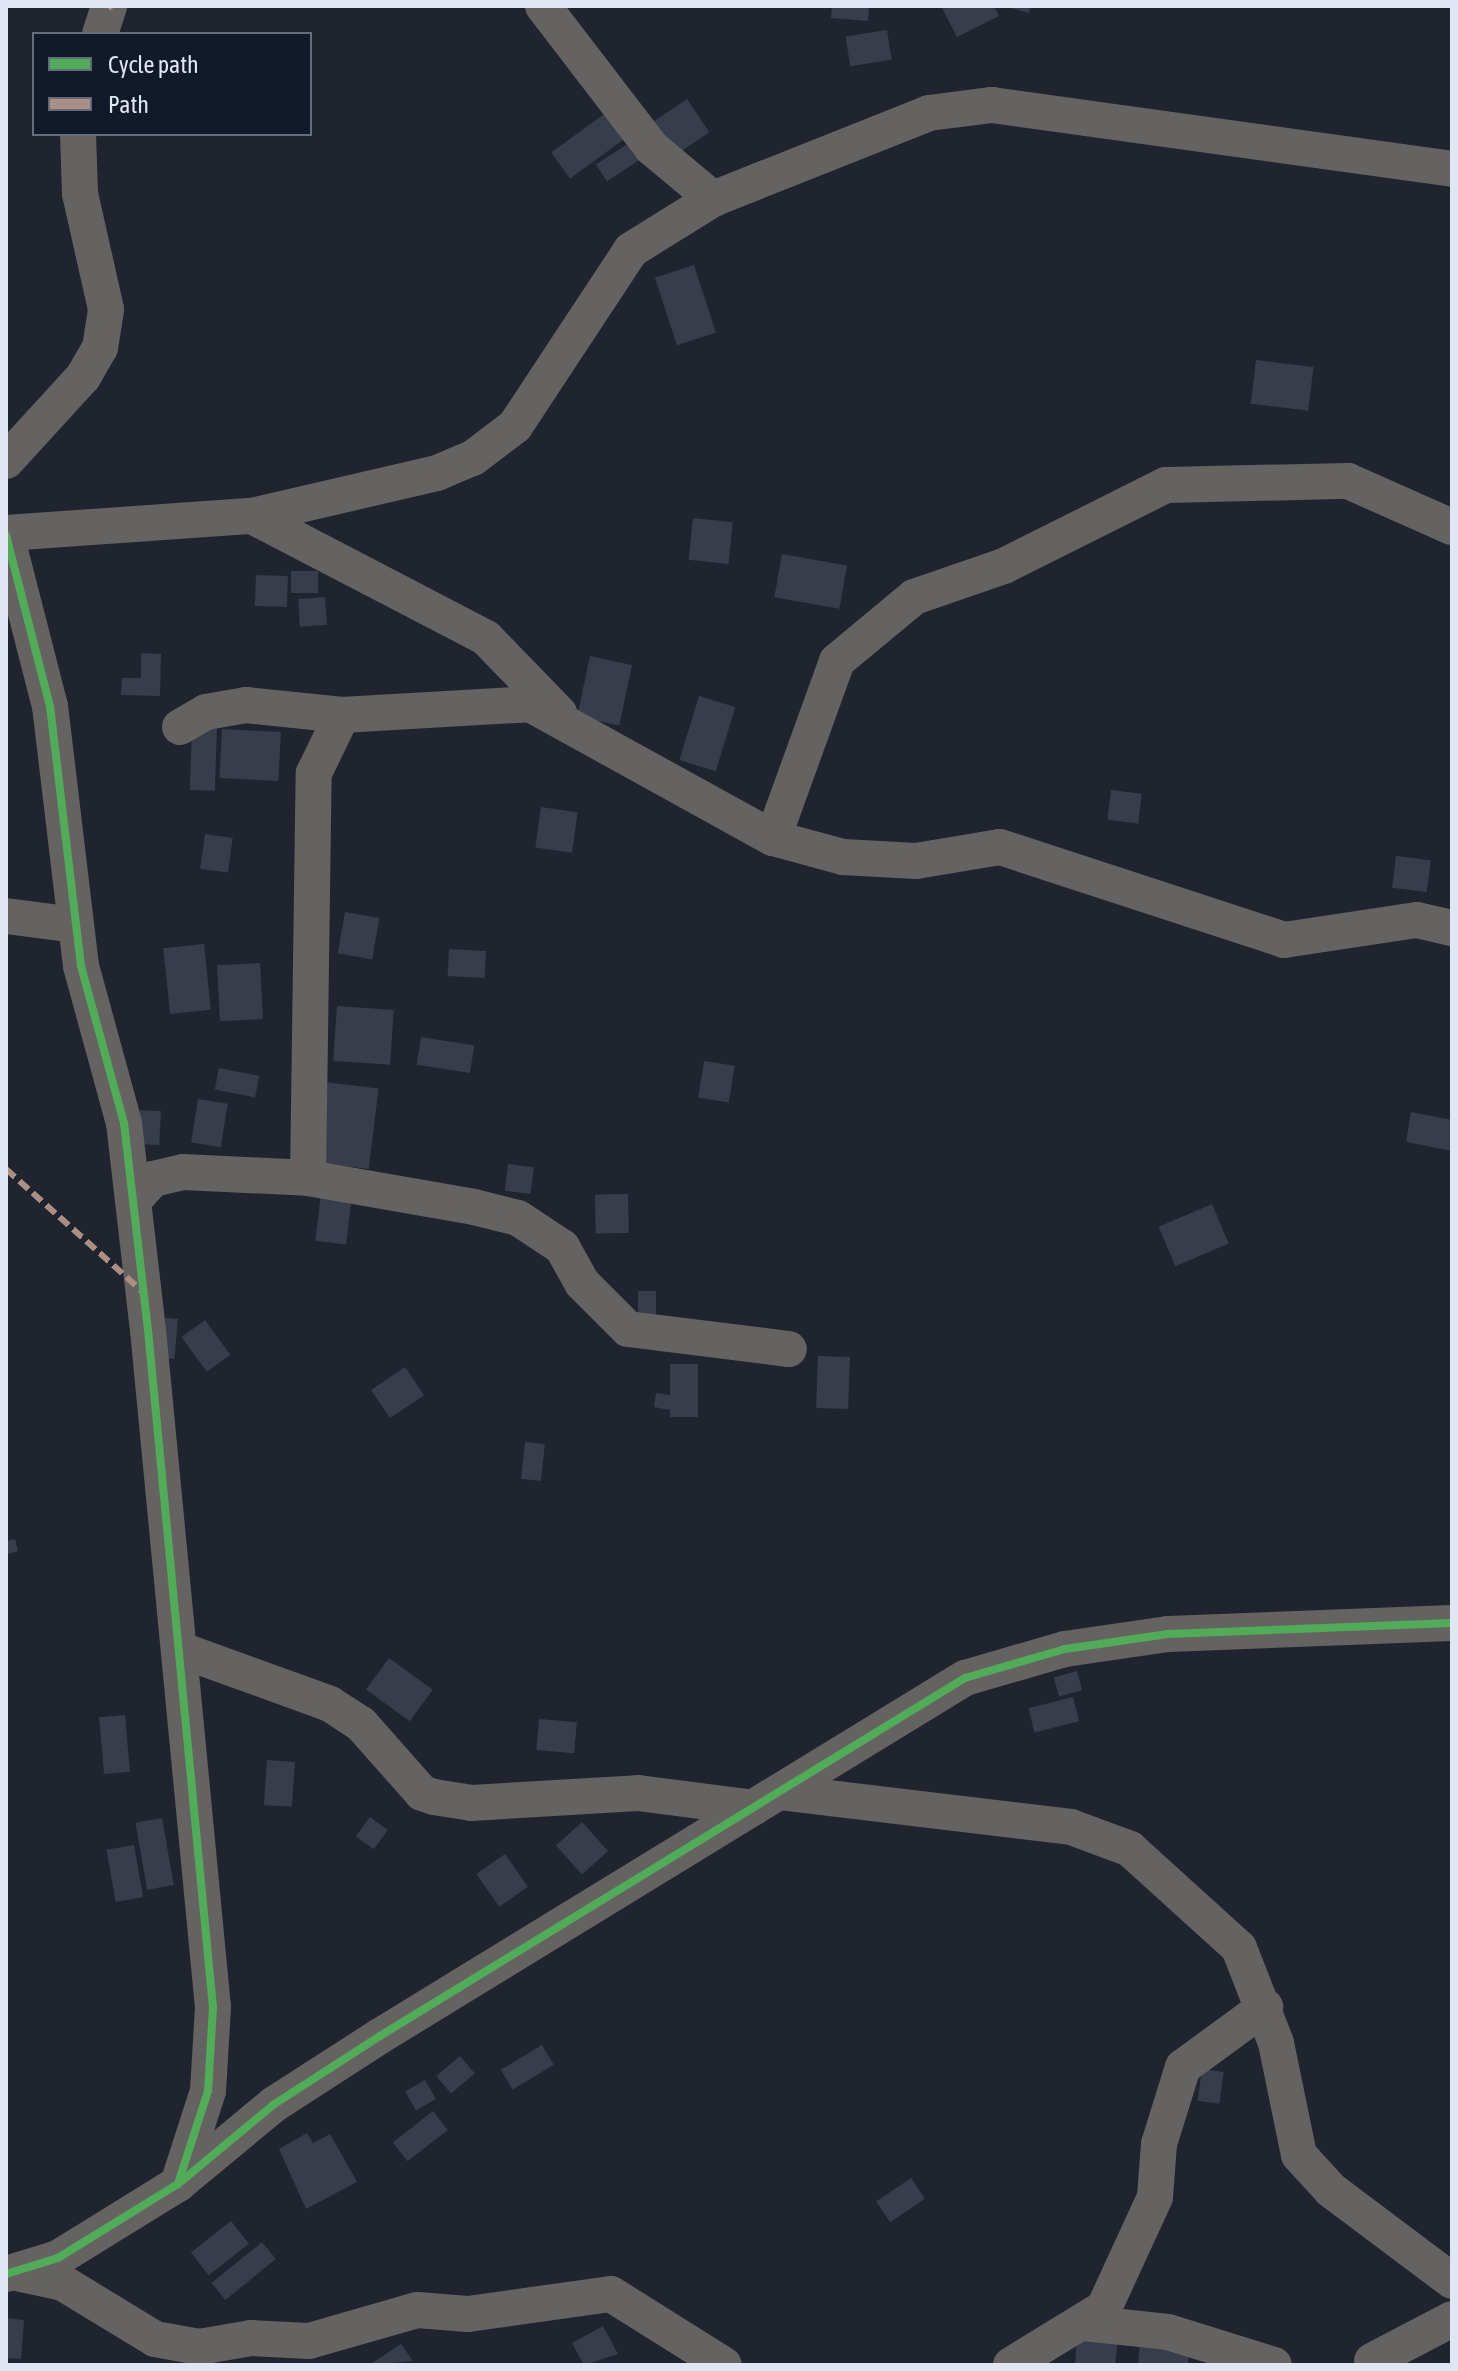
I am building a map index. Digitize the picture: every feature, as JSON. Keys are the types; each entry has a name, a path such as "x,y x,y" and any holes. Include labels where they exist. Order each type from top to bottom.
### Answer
{"street":[{"path":"101,32 109,6"},
{"path":"543,6 652,148 713,199"},
{"path":"178,2184 208,2091 213,2007 181,1650 124,1123 75,925 50,706 6,534 252,516 437,473 496,445 631,250 713,199 832,147 966,104 1452,169"},
{"path":"6,461 83,377 100,348 106,309 80,194 78,136"},
{"path":"773,838 837,661 914,597 1004,566 1166,485 1348,481 1452,527"},
{"path":"252,516 486,638 562,717 664,782 773,838 888,862 1000,847 1284,940 1417,920 1452,928"},
{"path":"180,727 206,712 246,705 342,715 514,702 562,717"},
{"path":"308,1178 314,773 342,715"},
{"path":"6,916 75,925"},
{"path":"134,1200 153,1179 183,1172 308,1178 518,1218 562,1247 606,1312 647,1337 789,1349"},
{"path":"8,2273 58,2258 178,2184 273,2105 353,2053 753,1808 787,1793 965,1678 1065,1649 1168,1634 1452,1623"},
{"path":"181,1650 330,1704 361,1724 414,1785 434,1797 471,1803 638,1793 753,1808"},
{"path":"787,1793 1071,1827 1130,1849 1239,1948 1265,2007 1299,2155 1331,2190 1452,2281"},
{"path":"1011,2365 1084,2323 1114,2293 1149,2213 1159,2144 1183,2067 1265,2007"},
{"path":"8,2273 63,2283 155,2339 199,2347 251,2338 309,2341 417,2310 468,2314 611,2294 724,2365"},
{"path":"1375,2364 1452,2319"},
{"path":"1084,2323 1168,2332 1274,2365"}],"building":[{"path":"832,6 869,6 868,21 831,18"},
{"path":"941,6 994,6 999,16 957,37"},
{"path":"1003,6 1030,6 1029,13"},
{"path":"887,30 892,60 850,66 846,37"},
{"path":"687,99 709,132 675,156 652,122"},
{"path":"607,112 626,138 570,178 551,153"},
{"path":"632,141 643,158 607,181 596,164"},
{"path":"694,265 716,333 677,345 655,278"},
{"path":"1256,360 1314,367 1308,411 1251,404"},
{"path":"693,518 733,522 728,564 689,560"},
{"path":"782,554 847,565 839,609 774,597"},
{"path":"291,571 318,571 318,593 291,593"},
{"path":"256,575 288,576 287,607 255,606"},
{"path":"325,597 327,625 300,627 298,599"},
{"path":"141,653 161,654 160,696 121,695 122,678 141,678"},
{"path":"590,656 632,665 619,726 577,717"},
{"path":"699,696 735,707 716,771 679,760"},
{"path":"192,727 217,728 215,791 190,790"},
{"path":"222,729 281,732 278,781 219,778"},
{"path":"1111,790 1142,794 1138,824 1107,820"},
{"path":"541,807 578,812 572,853 535,848"},
{"path":"205,834 233,838 228,873 200,869"},
{"path":"1396,856 1431,860 1427,892 1392,888"},
{"path":"345,912 379,918 372,959 338,953"},
{"path":"204,944 211,1010 170,1014 163,948"},
{"path":"449,949 486,951 485,978 448,976"},
{"path":"260,963 263,1019 220,1021 217,965"},
{"path":"337,1006 394,1010 390,1065 333,1061"},
{"path":"421,1037 474,1045 470,1073 417,1065"},
{"path":"704,1061 735,1066 729,1102 698,1098"},
{"path":"219,1068 259,1076 255,1097 215,1090"},
{"path":"325,1082 379,1089 369,1169 315,1162"},
{"path":"198,1099 228,1104 221,1147 191,1142"},
{"path":"140,1110 161,1111 159,1145 138,1144"},
{"path":"1411,1112 1452,1120 1452,1151 1406,1142"},
{"path":"508,1164 534,1167 531,1194 505,1191"},
{"path":"321,1194 352,1198 346,1244 315,1241"},
{"path":"628,1194 629,1233 596,1234 595,1195"},
{"path":"1212,1204 1229,1244 1175,1266 1159,1227"},
{"path":"638,1291 656,1291 656,1322 638,1322"},
{"path":"154,1317 178,1319 174,1359 151,1357"},
{"path":"205,1320 230,1355 207,1372 182,1337"},
{"path":"818,1356 850,1357 848,1409 816,1408"},
{"path":"670,1364 698,1364 698,1417 670,1417 670,1410 654,1407 656,1393 670,1395"},
{"path":"405,1367 424,1395 390,1418 371,1390"},
{"path":"525,1442 545,1444 541,1481 521,1479"},
{"path":"15,1539 18,1551 6,1555 6,1541"},
{"path":"389,1658 433,1690 410,1721 366,1690"},
{"path":"1077,1671 1082,1690 1059,1697 1054,1677"},
{"path":"1073,1697 1079,1721 1034,1732 1028,1708"},
{"path":"125,1715 130,1772 104,1774 99,1717"},
{"path":"539,1719 577,1722 574,1753 536,1750"},
{"path":"267,1760 295,1762 292,1807 264,1805"},
{"path":"370,1817 388,1830 374,1849 356,1836"},
{"path":"162,1818 174,1885 147,1890 135,1823"},
{"path":"582,1822 608,1851 582,1874 556,1845"},
{"path":"134,1845 143,1897 116,1902 106,1850"},
{"path":"505,1854 528,1887 499,1907 476,1874"},
{"path":"542,2045 554,2065 513,2089 501,2070"},
{"path":"460,2056 475,2074 451,2094 436,2076"},
{"path":"1202,2069 1224,2072 1219,2104 1198,2101"},
{"path":"425,2080 436,2099 416,2111 405,2092"},
{"path":"433,2111 448,2130 408,2161 393,2142"},
{"path":"307,2133 313,2143 330,2134 357,2182 306,2209 279,2149"},
{"path":"911,2178 925,2199 890,2222 876,2201"},
{"path":"231,2221 249,2244 209,2275 191,2252"},
{"path":"262,2242 276,2259 225,2300 211,2283"},
{"path":"6,2318 24,2320 21,2359 6,2358"},
{"path":"603,2326 618,2354 584,2365 572,2343"},
{"path":"1077,2335 1118,2339 1115,2365 1075,2365"},
{"path":"1140,2342 1189,2347 1188,2365 1138,2365"},
{"path":"401,2344 413,2361 369,2365"}],"marked path":[{"path":"6,1169 144,1293"}],"cycle path":[{"path":"6,535 50,706 81,966 124,1123 148,1330 213,2007 208,2091 178,2184"},
{"path":"6,2274 58,2258 178,2184 273,2105 380,2036 965,1678 1065,1649 1168,1634 1452,1623"}]}
